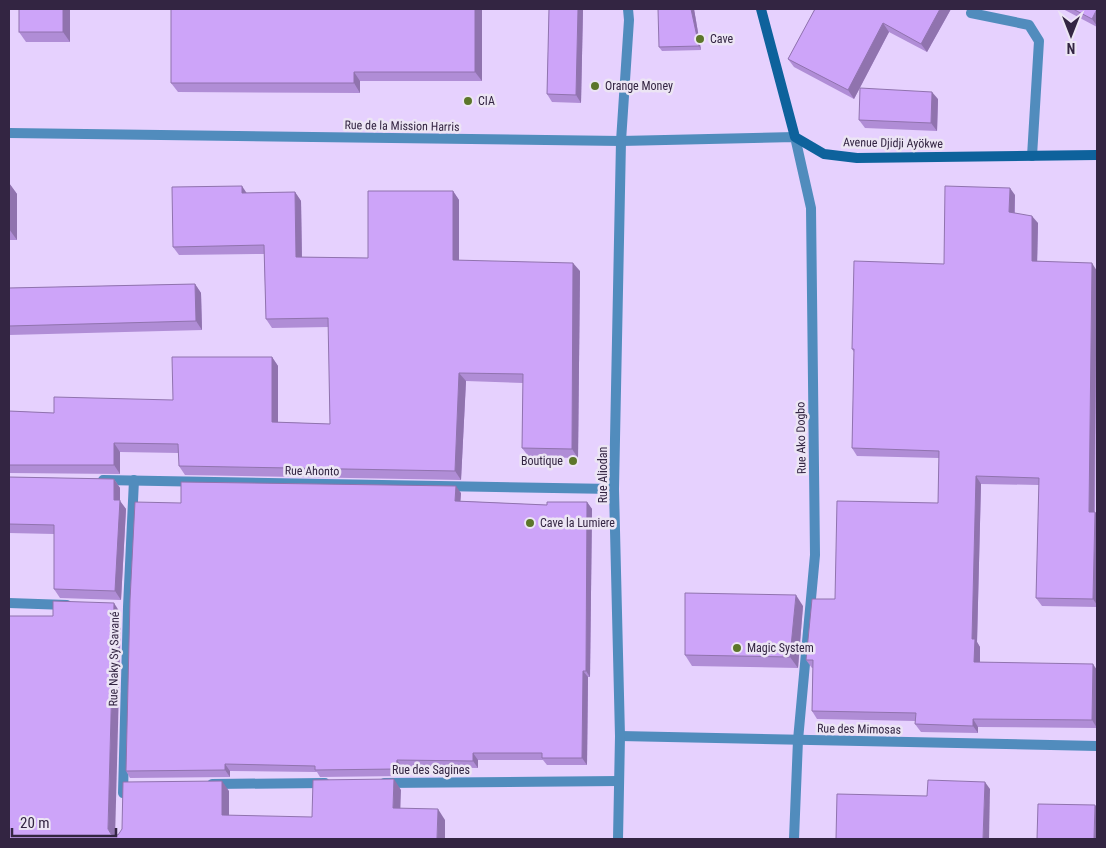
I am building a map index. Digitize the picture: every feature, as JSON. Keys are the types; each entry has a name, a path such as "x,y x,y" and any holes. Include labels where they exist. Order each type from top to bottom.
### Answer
{"street":[{"name":"Rue Aliodan","path":"618,839 620,736 614,489 621,141 629,20 628,9"},
{"path":"761,9 795,137"},
{"path":"970,13 1029,25 1039,41 1032,156"},
{"name":"Rue de la Mission Harris","path":"9,133 621,141 795,137"},
{"name":"Avenue Djidji Ayökwe","path":"795,137 824,154 857,158 1097,155"},
{"name":"Rue Ako Dogbo","path":"794,839 798,740 815,555 811,208 795,137"},
{"name":"Rue Ahonto","path":"95,480 614,489"},
{"name":"Rue Naky Sy Savané","path":"123,803 128,785 123,606 134,480"},
{"path":"9,603 78,605"},
{"name":"Rue des Mimosas","path":"620,736 1097,746"},
{"name":"Rue des Sagines","path":"371,783 619,781"},
{"path":"202,784 332,783"}],"building":[{"path":"19,9 63,9 63,32 19,32"},
{"path":"171,9 475,9 475,72 354,72 354,83 171,83"},
{"path":"549,9 578,9 576,95 547,94"},
{"path":"658,9 691,9 699,46 659,47"},
{"path":"815,9 940,9 921,44 883,23 848,90 788,59"},
{"path":"1073,9 1097,9 1092,19"},
{"path":"860,88 932,92 931,123 859,120"},
{"path":"242,186 242,193 295,192 296,257 368,258 368,191 453,191 453,260 573,263 572,449 522,448 523,374 459,373 455,471 179,466 178,444 114,443 114,465 9,465 9,411 54,413 54,397 173,400 172,357 272,357 272,422 330,424 328,318 266,319 264,245 173,247 172,187"},
{"path":"945,186 1010,188 1009,212 1032,216 1032,261 1092,263 1089,512 1095,512 1093,599 1036,598 1039,478 976,476 972,639 975,639 974,662 1093,664 1092,720 973,719 973,726 915,724 916,713 812,711 813,660 806,660 812,599 835,599 837,501 938,503 939,451 852,448 854,349 852,349 854,261 944,264"},
{"path":"195,284 196,321 9,326 9,288"},
{"path":"9,477 114,479 114,500 120,500 115,591 54,589 54,525 9,524"},
{"path":"181,482 456,486 455,501 547,505 547,502 587,502 586,671 583,671 582,758 542,758 542,753 473,753 473,761 397,760 396,769 315,770 315,766 225,764 225,770 126,771 130,600 135,502 181,503"},
{"path":"685,593 796,595 790,657 685,655"},
{"path":"53,601 114,603 108,829 111,834 118,835 122,829 123,782 222,781 222,815 312,817 313,780 394,779 393,808 438,809 437,839 9,839 9,616 53,616"},
{"path":"928,780 985,782 983,839 836,839 837,794 927,796"},
{"path":"1038,804 1095,805 1094,839 1037,839"}],"place":[{"name":"Cave","path":"700,39"},
{"name":"Orange Money","path":"595,86"},
{"name":"CIA","path":"468,101"},
{"name":"Boutique","path":"573,461"},
{"name":"Cave la Lumiere","path":"530,523"},
{"name":"Magic System","path":"737,648"}]}
